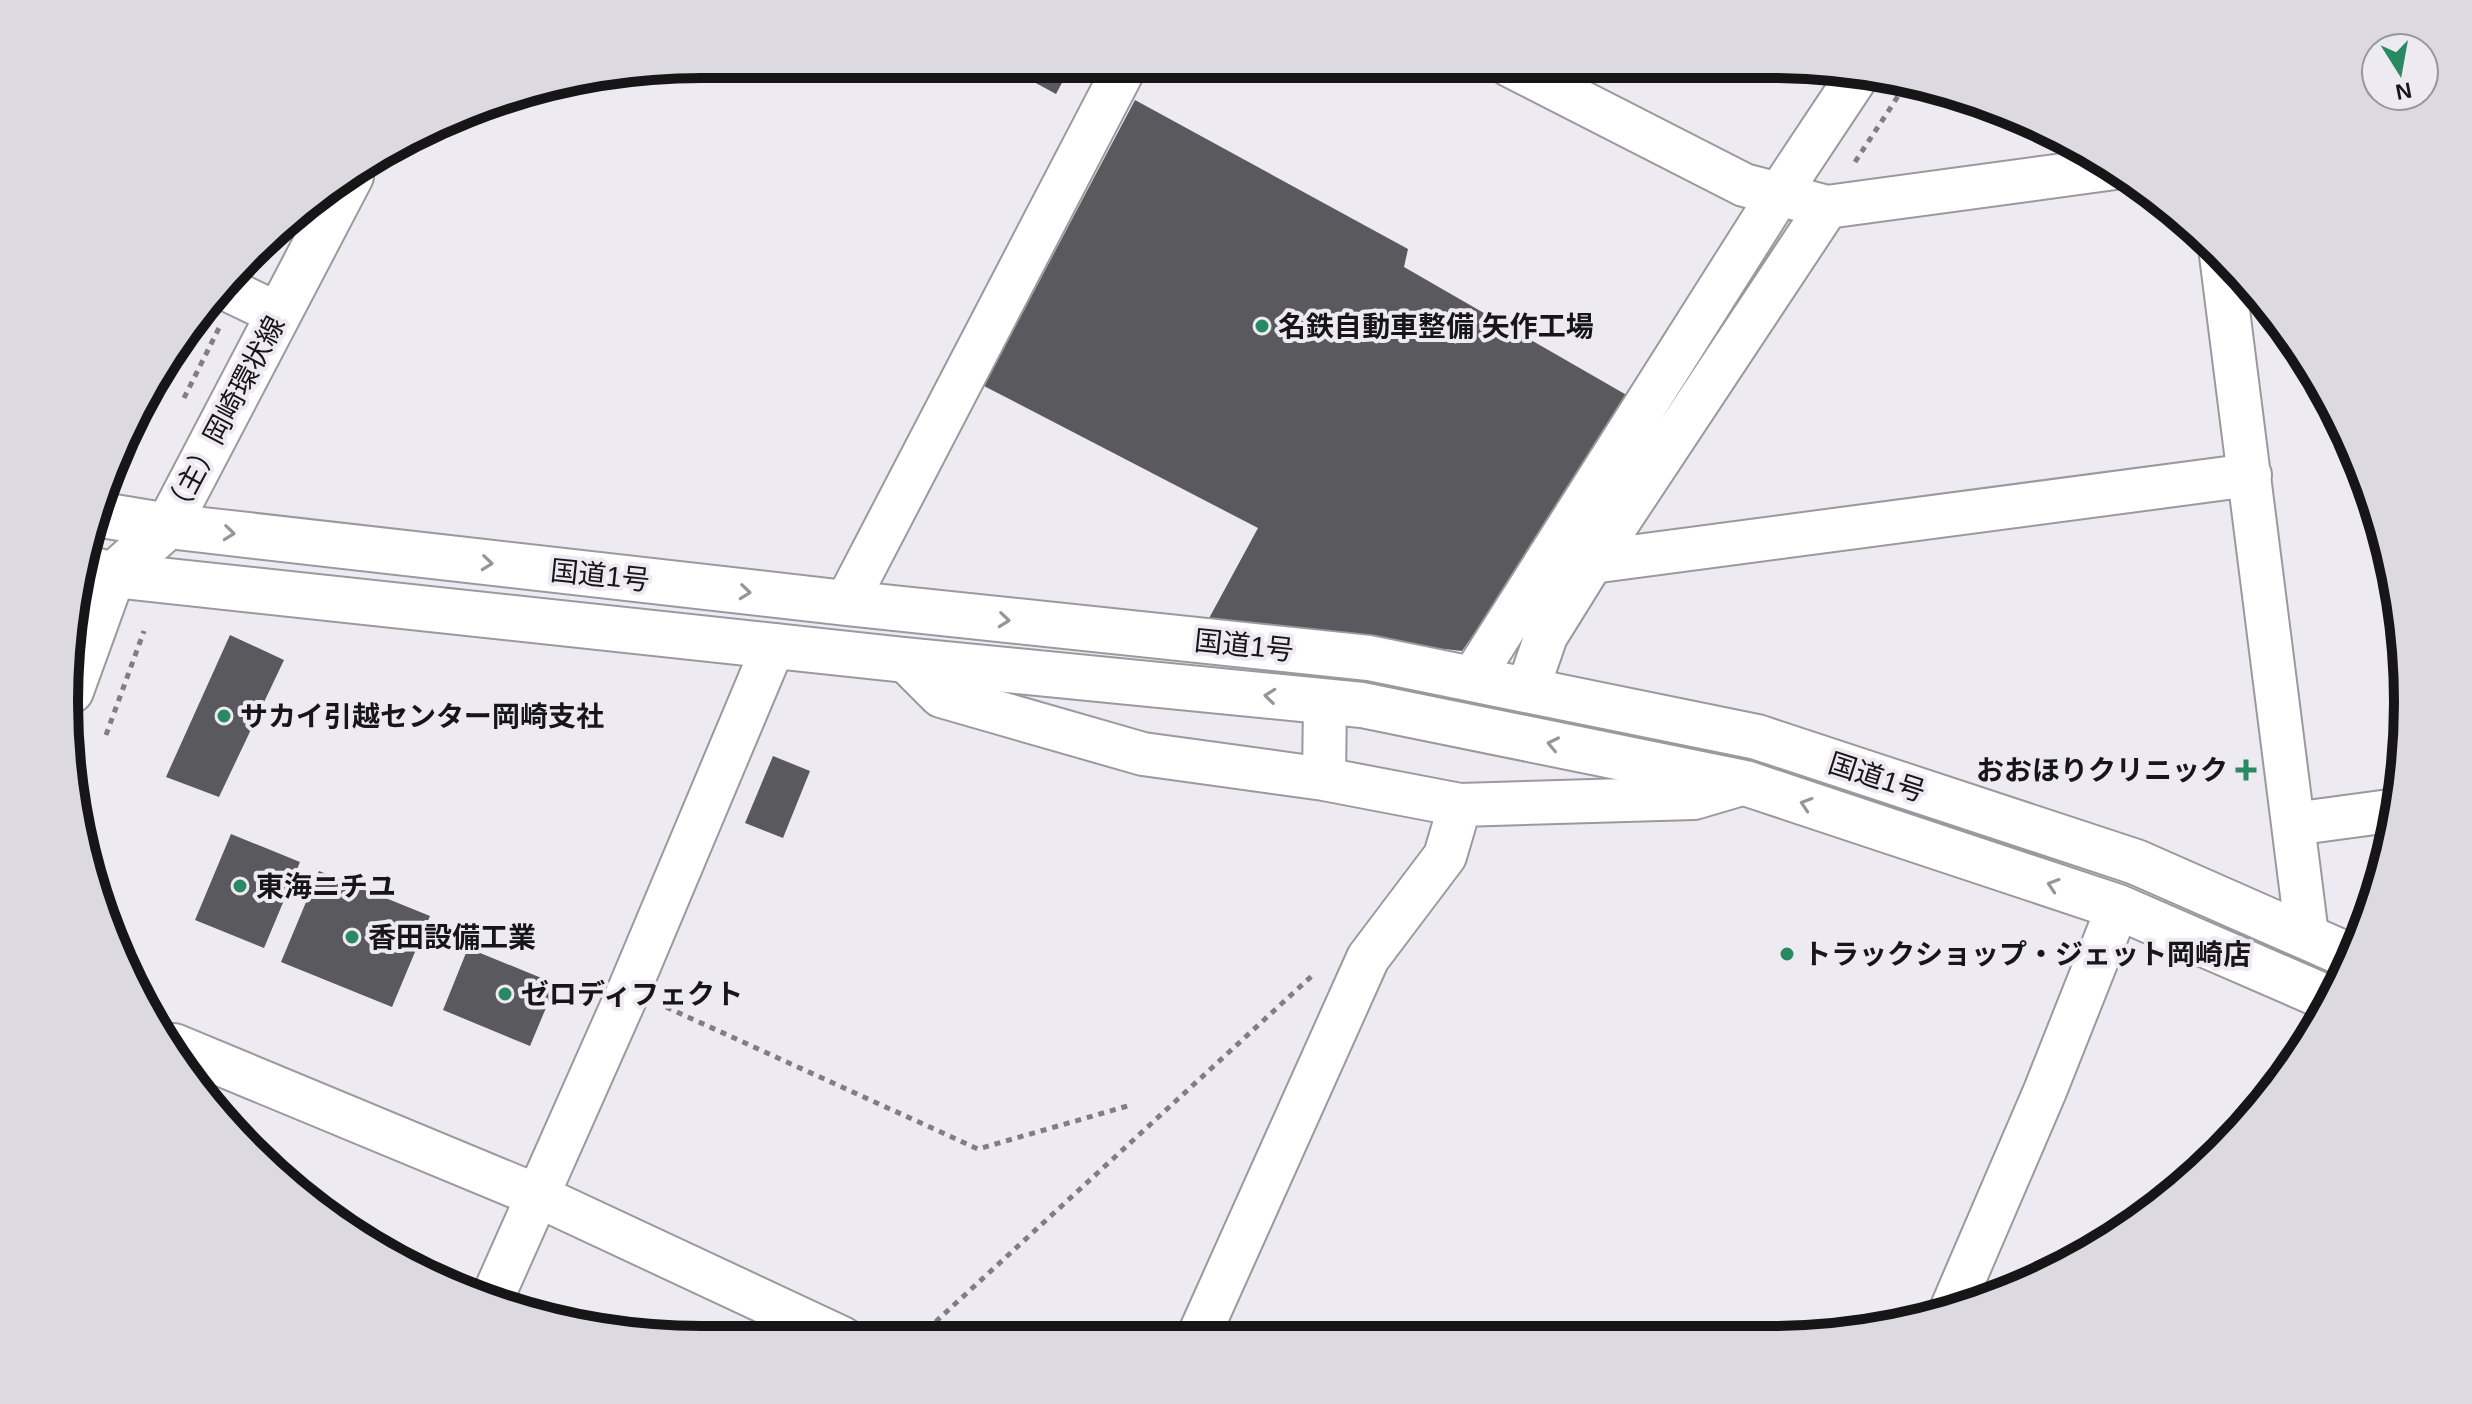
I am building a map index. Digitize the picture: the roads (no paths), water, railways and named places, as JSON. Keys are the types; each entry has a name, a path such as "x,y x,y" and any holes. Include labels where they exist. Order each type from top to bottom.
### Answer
{"main road":[{"name":"（主）岡崎環状線","path":"80,651 98,571 168,526 339,195"},
{"name":"国道1号","path":"106,516 168,526 846,603 1369,658 1757,737 2136,862 2342,952"},
{"name":"国道1号","path":"98,571 905,660 1362,705 1745,783 2118,907 2321,995"}],"street":[{"path":"846,603 1119,78"},
{"path":"1534,78 1744,185 1827,207 2096,171"},
{"path":"1527,691 1572,557 1779,194 1853,83"},
{"path":"1472,679 1572,557 1827,207"},
{"path":"2224,274 2307,935"},
{"path":"224,306 278,314"},
{"path":"1572,557 2250,475"},
{"path":"495,1291 629,990 774,645"},
{"path":"905,660 941,696 1143,754 1324,779 1460,805 1694,798 1745,783"},
{"path":"1324,779 1325,701"},
{"path":"1203,1326 1368,958 1445,856 1460,805"},
{"path":"2293,824 2384,812"},
{"path":"1956,1298 2045,1091 2118,907"},
{"path":"183,1049 538,1196 816,1326"}],"place":[{"name":"名鉄自動車整備 矢作工場","path":"1262,326"},
{"name":"サカイ引越センター岡崎支社","path":"224,716"},
{"name":"おおほりクリニック","path":"2246,770"},
{"name":"東海ニチユ","path":"240,886"},
{"name":"香田設備工業","path":"352,937"},
{"name":"トラックショップ・ジェット岡崎店","path":"1787,954"},
{"name":"ゼロディフェクト","path":"505,994"}]}
